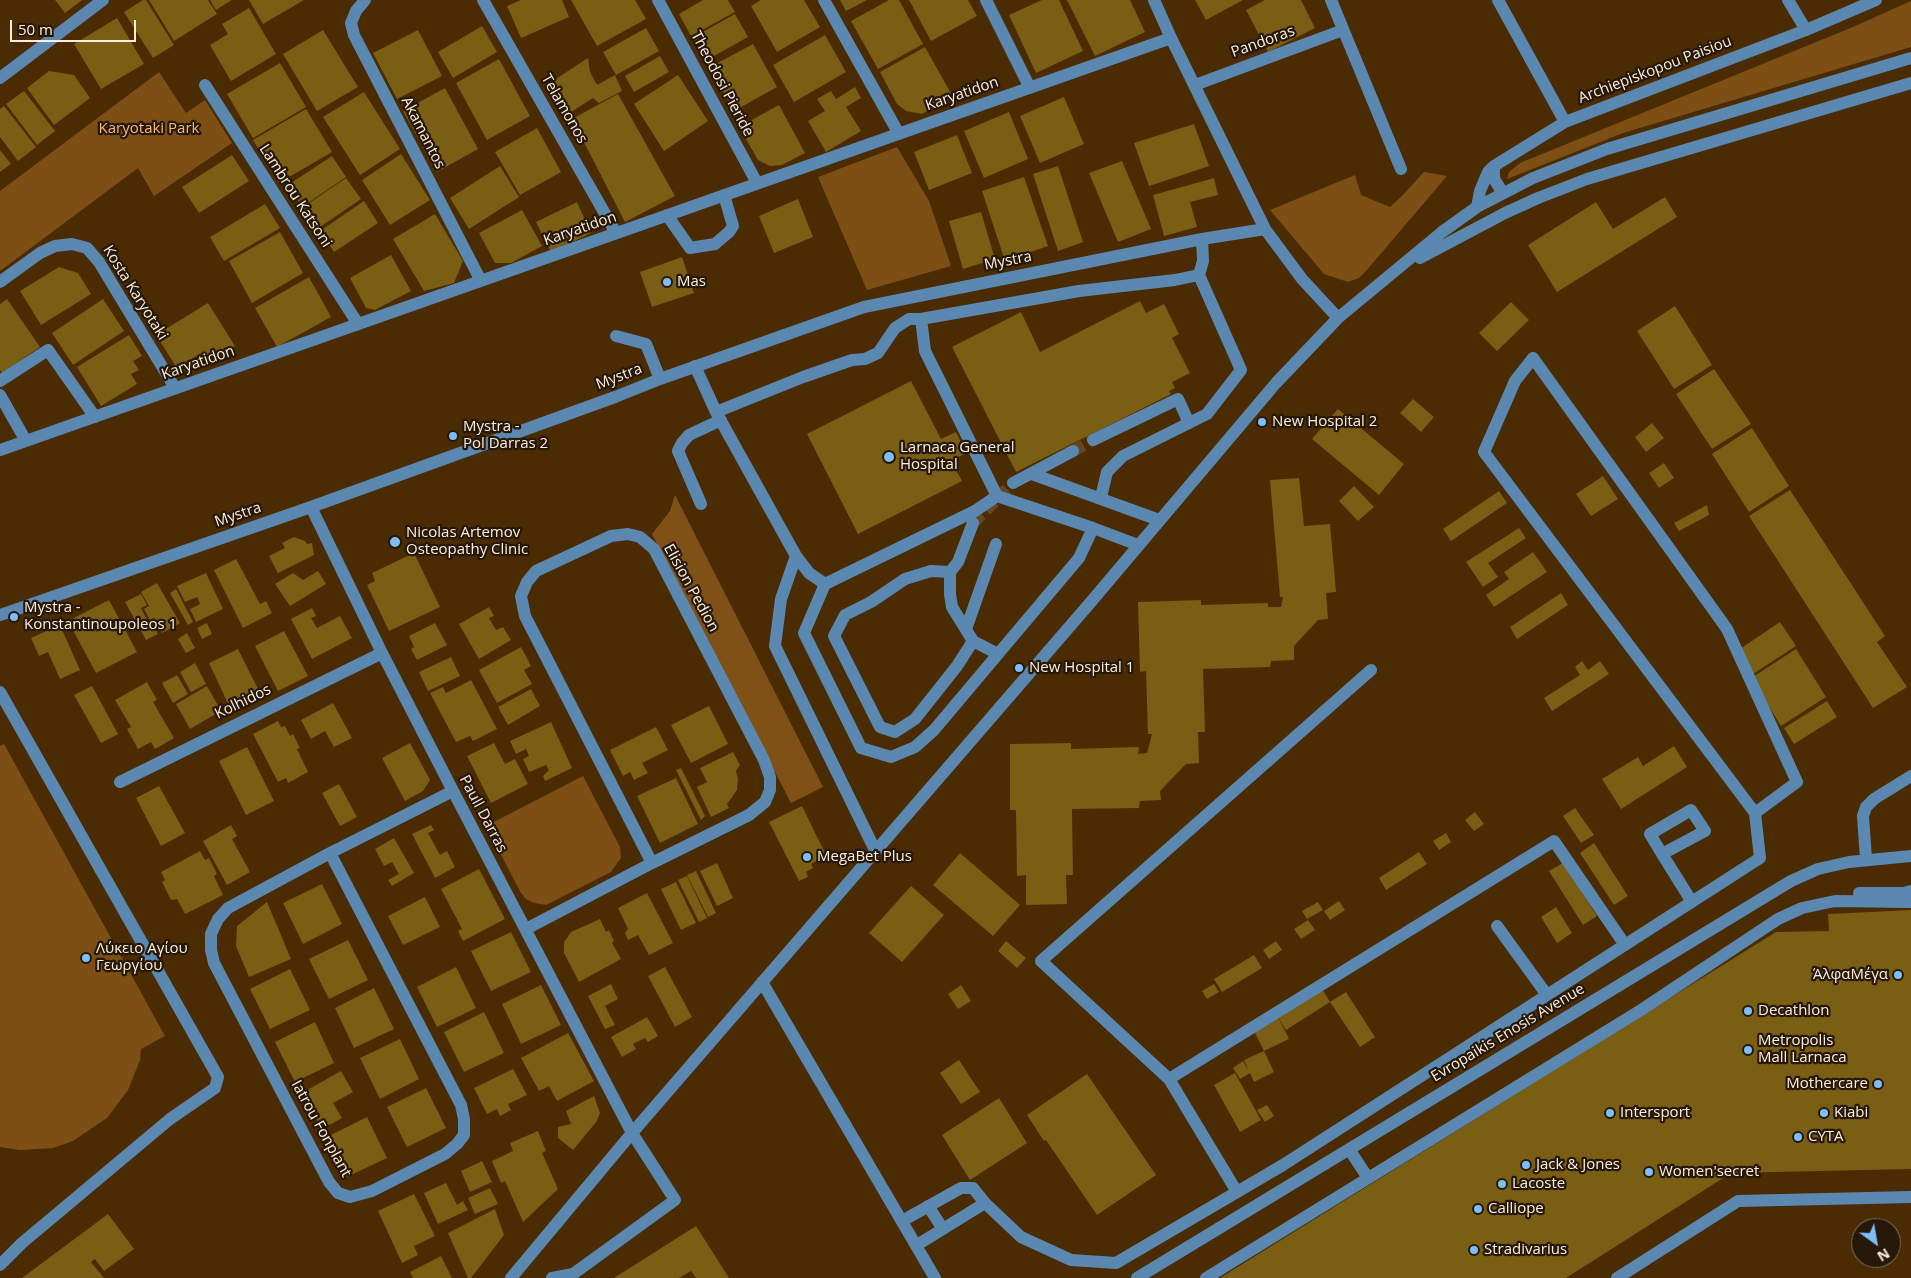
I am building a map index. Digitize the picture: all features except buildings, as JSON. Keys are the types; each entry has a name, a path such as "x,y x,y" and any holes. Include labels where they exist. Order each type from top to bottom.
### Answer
{"street":[{"path":"0,78 103,0"},
{"name":"Akamantos","path":"365,0 356,11 351,23 354,35 481,281"},
{"name":"Telamonos","path":"483,0 616,233"},
{"name":"Theodosi Pieride","path":"658,0 757,183"},
{"path":"824,0 899,134"},
{"path":"986,0 1030,88"},
{"path":"1154,0 1265,229 1302,279 1338,318"},
{"path":"1331,0 1401,169"},
{"path":"1498,0 1565,122"},
{"path":"1788,0 1806,30"},
{"name":"Archiepiskopou Paisiou","path":"1477,208 1480,191 1488,172 1494,166 1565,122 1806,30 1876,0"},
{"name":"Pandoras","path":"1194,85 1343,30"},
{"name":"Karyatidon","path":"0,450 1171,38"},
{"path":"511,1278 632,1133 1276,383 1338,318 1400,269 1442,232 1503,193 1541,175 1607,149 1911,58"},
{"path":"1400,269 1505,213 1587,179 1911,83"},
{"name":"Lambrou Katsoni","path":"205,85 358,324"},
{"path":"1494,166 1494,179 1503,193"},
{"path":"667,215 690,248 715,244 733,226 724,195"},
{"name":"Mystra","path":"0,615 312,507 695,366 864,307 1202,239 1265,229"},
{"path":"1101,497 1107,472 1124,456 1207,414 1241,370 1199,275 1203,261 1202,239"},
{"name":"Kosta Karyotaki","path":"0,282 40,253 55,246 72,244 87,248 99,262 175,388"},
{"path":"701,504 678,451 689,435 719,416 803,377 852,360 865,359 878,353 895,328 909,319 921,319 1078,291 1175,280 1199,275"},
{"path":"921,319 925,350 997,496 1138,545"},
{"path":"616,336 646,344 660,379"},
{"path":"0,381 48,350 95,417"},
{"path":"902,1221 961,1188 973,1188 985,1203 1021,1237 1071,1260 1116,1263 1283,1165 1760,858 1755,813 1484,452 1515,381 1533,358 1727,629 1797,782 1755,813"},
{"path":"695,366 719,416 796,556 809,573 824,584"},
{"path":"0,396 26,441"},
{"path":"1093,440 1178,399 1189,423"},
{"path":"1013,482 1032,474 1073,451"},
{"path":"1032,474 1101,497 1159,520"},
{"path":"997,496 976,511 824,584 804,633 861,748 891,757 915,747 934,730 1079,558 1093,528"},
{"name":"Paull Darras","path":"312,507 382,653 632,1133 675,1200 573,1274 552,1278"},
{"path":"973,522 958,562 950,572 952,607 973,641 998,654"},
{"name":"Elision Pedion","path":"526,929 749,815 764,802 770,790 770,777 764,760 654,549 640,537 628,534 611,536 536,571 527,582 521,596 525,616 652,863"},
{"path":"966,629 996,544"},
{"path":"796,556 781,599 775,646 875,850"},
{"path":"950,572 931,572 905,579 871,602 845,615 834,636 880,727 895,732 915,720 957,666 973,641"},
{"name":"Kolhidos","path":"120,782 382,653"},
{"path":"1237,1192 1169,1080 1041,961 1372,670"},
{"path":"0,692 218,1077 215,1088 170,1119 22,1244 0,1265"},
{"path":"1866,859 1863,816 1866,807 1874,799 1911,776"},
{"name":"Iatrou Fonplant","path":"330,853 461,1105 464,1119 464,1135 445,1154 372,1191 350,1197 338,1193 329,1182 214,964 211,950 211,934 218,919 228,908 330,853 453,791"},
{"path":"1169,1080 1554,841 1625,945"},
{"path":"1662,854 1692,902"},
{"name":"Evropaikis Enosis Avenue","path":"1137,1278 1791,880 1818,869 1866,859 1911,856"},
{"path":"1836,901 1852,893 1904,893 1911,890"},
{"path":"1206,1278 1641,1010 1778,919 1802,908 1836,901 1911,902"},
{"path":"1497,926 1547,996"},
{"path":"762,982 935,1278"},
{"path":"1349,1149 1368,1178"},
{"path":"1617,1278 1738,1201 1911,1197"},
{"path":"917,1245 985,1203"},
{"path":"928,1206 943,1229"}],"green space":[{"path":"1911,1 1911,47 1623,133 1507,179 1509,172 1520,163 1853,27"},
{"name":"Karyotaki Park","path":"159,72 186,113 205,100 232,143 154,196 138,168 0,271 0,191"},
{"path":"897,147 929,201 951,266 867,290 818,177"},
{"path":"1424,172 1447,176 1366,271 1359,278 1348,282 1324,274 1270,210 1355,175 1361,195 1390,207"},
{"path":"4,744 165,1036 141,1049 140,1060 128,1090 107,1118 73,1141 53,1148 20,1150 0,1147 0,746"},
{"path":"583,776 620,847 621,858 611,872 546,905 534,903 526,899 521,893 486,826"}],"shaded area":[{"path":"675,495 823,787 791,803 652,534 670,511"}],"tunnel":[{"path":"1073,451 1093,440"},
{"path":"973,523 1013,483"}],"place":[{"name":"Mas","path":"667,282"},
{"name":"New Hospital 2","path":"1262,422"},
{"name":"Mystra - Pol Darras 2","path":"453,436"},
{"name":"Larnaca General Hospital","path":"889,457"},
{"name":"Nicolas Artemov Osteopathy Clinic","path":"395,542"},
{"name":"Mystra - Konstantinoupoleos 1","path":"14,617"},
{"name":"New Hospital 1","path":"1019,668"},
{"name":"MegaBet Plus","path":"807,857"},
{"name":"Λύκειο Αγίου Γεωργίου","path":"86,958"},
{"name":"ΆλφαΜέγα","path":"1898,975"},
{"name":"Decathlon","path":"1748,1011"},
{"name":"Metropolis Mall Larnaca","path":"1748,1050"},
{"name":"Mothercare","path":"1878,1084"},
{"name":"Intersport","path":"1610,1113"},
{"name":"Kiabi","path":"1824,1113"},
{"name":"CYTA","path":"1798,1137"},
{"name":"Jack & Jones","path":"1526,1165"},
{"name":"Women'secret","path":"1649,1172"},
{"name":"Lacoste","path":"1502,1184"},
{"name":"Calliope","path":"1478,1209"},
{"name":"Stradivarius","path":"1474,1250"}]}
